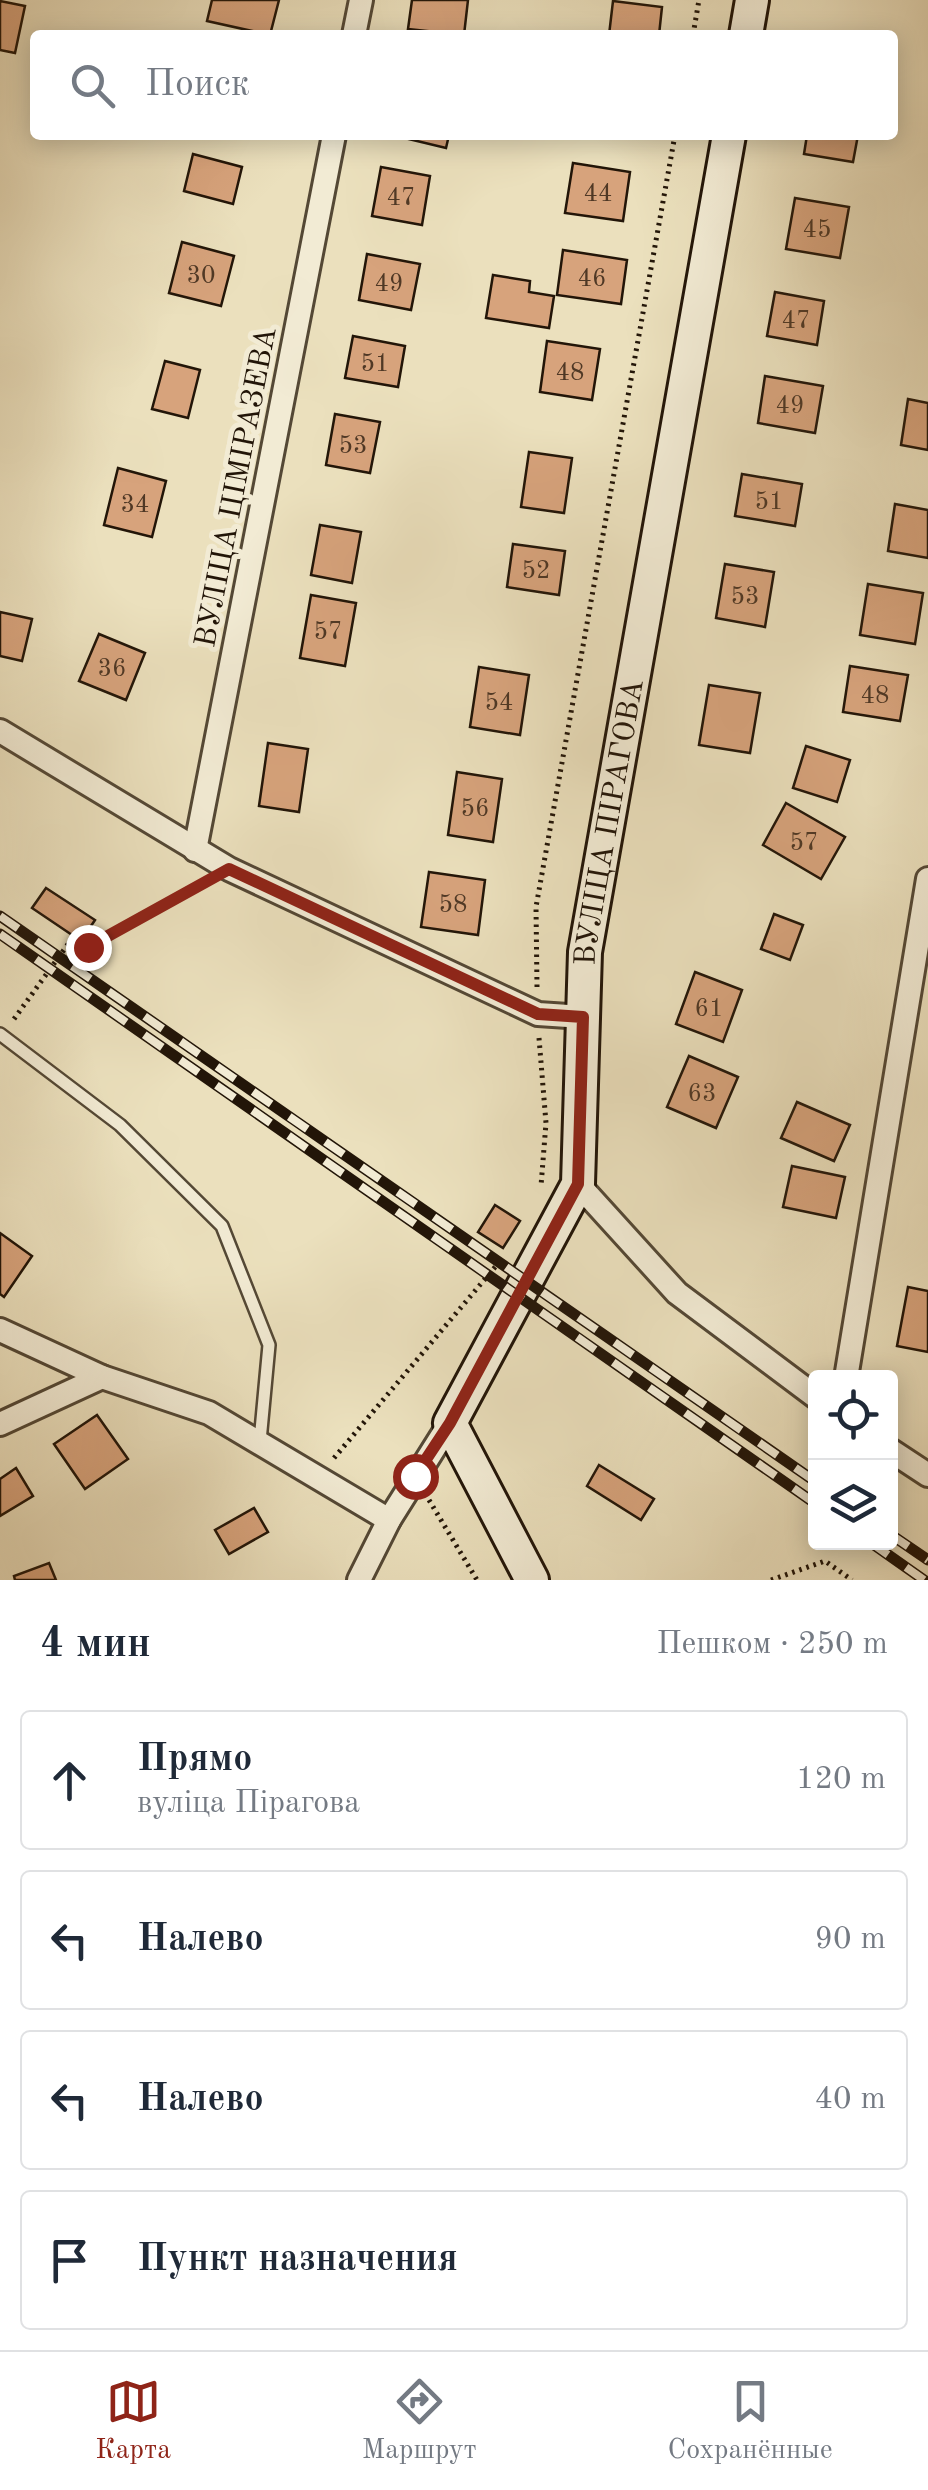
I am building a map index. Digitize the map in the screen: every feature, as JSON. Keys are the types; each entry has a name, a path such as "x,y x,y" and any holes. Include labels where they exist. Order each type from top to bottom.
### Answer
{"main road":[{"path":"747,30 752,0"},
{"name":"ВУЛІЦА ПІРАГОВА","path":"450,1423 578,1184 585,952 728,140"},
{"path":"450,1423 532,1580"}],"street":[{"path":"355,30 361,0"},
{"name":"ВУЛІЦА ЦІМІРАЗЕВА","path":"196,850 333,140"},
{"path":"0,730 229,869 538,1014 583,1017"},
{"path":"847,1370 928,880"},
{"path":"578,1184 677,1293 808,1391"},
{"path":"0,1330 102,1377 209,1413 388,1520"},
{"path":"0,1424 102,1377"},
{"name":"ВУЛІЦА ПІРАГОВА","path":"358,1580 388,1520 450,1423"},
{"path":"898,1455 928,1475"}],"lane":[{"path":"1,1035 120,1126 222,1226 269,1345 260,1441"}],"path":[{"path":"694,30 699,0"},
{"path":"540,1192 546,1124 536,907 674,140"},
{"path":"1,1035 70,940 88,947 229,869"},
{"path":"326,1468 510,1249"},
{"path":"415,1476 477,1580"},
{"path":"771,1580 825,1561 852,1580"}],"building":[{"path":"212,0 279,0 271,30 248,30 207,21"},
{"path":"412,0 468,0 465,30 408,29"},
{"path":"0,1 25,6 15,53 0,50"},
{"path":"613,1 662,7 660,30 610,30"},
{"path":"413,140 448,140 446,148"},
{"path":"806,140 857,140 853,162 804,154"},
{"path":"193,154 242,167 233,204 184,191"},
{"path":"573,163 630,172 623,221 565,213"},
{"path":"381,167 430,176 422,225 372,216"},
{"path":"795,198 849,207 840,258 786,249"},
{"path":"182,242 234,256 221,306 169,293"},
{"path":"563,250 627,260 621,304 557,295"},
{"path":"367,254 420,264 411,310 359,300"},
{"path":"493,275 530,281 529,292 554,296 549,328 486,318"},
{"path":"775,292 824,301 817,345 767,336"},
{"path":"353,336 405,346 398,387 345,378"},
{"path":"547,341 600,349 592,400 540,392"},
{"path":"165,361 200,370 188,418 152,409"},
{"path":"765,376 823,386 815,433 758,423"},
{"path":"908,399 928,403 928,450 901,445"},
{"path":"335,414 380,422 370,473 326,465"},
{"path":"529,452 572,458 564,513 521,507"},
{"path":"118,468 166,481 152,537 104,525"},
{"path":"742,474 802,484 795,526 735,516"},
{"path":"895,504 928,510 928,558 888,551"},
{"path":"320,525 361,532 352,583 311,575"},
{"path":"513,544 565,551 559,595 507,587"},
{"path":"725,564 774,572 765,627 716,618"},
{"path":"868,584 923,593 915,644 860,635"},
{"path":"311,595 356,603 345,666 300,658"},
{"path":"0,612 32,619 22,661 0,656"},
{"path":"99,634 145,653 126,700 79,681"},
{"path":"850,666 908,675 900,721 843,712"},
{"path":"479,667 529,675 520,735 470,727"},
{"path":"709,685 760,693 750,753 699,745"},
{"path":"268,743 308,749 299,812 259,806"},
{"path":"806,746 850,760 837,802 793,788"},
{"path":"457,772 502,779 493,842 448,835"},
{"path":"786,803 845,837 821,879 763,845"},
{"path":"429,872 485,880 478,935 421,927"},
{"path":"46,888 95,920 81,941 32,908"},
{"path":"774,914 803,925 790,960 761,949"},
{"path":"695,972 742,990 723,1042 676,1024"},
{"path":"689,1056 738,1077 716,1128 667,1107"},
{"path":"797,1102 850,1125 834,1161 781,1138"},
{"path":"792,1166 845,1177 836,1218 783,1207"},
{"path":"495,1205 520,1221 503,1248 478,1232"},
{"path":"0,1233 32,1256 4,1297 0,1294"},
{"path":"908,1287 928,1291 928,1352 897,1346"},
{"path":"97,1415 128,1459 85,1489 54,1444"},
{"path":"599,1465 654,1499 641,1520 587,1486"},
{"path":"16,1468 33,1496 0,1516 0,1479"},
{"path":"254,1508 268,1532 229,1554 215,1530"},
{"path":"49,1563 56,1580 15,1580 14,1576"}],"railway":[{"path":"0,916 808,1476"},
{"path":"0,934 808,1498"},
{"path":"898,1539 928,1560"},
{"path":"881,1550 924,1580"}],"route":[{"path":"88,947 229,869 538,1014 583,1017 578,1184 450,1423 415,1476"}]}
